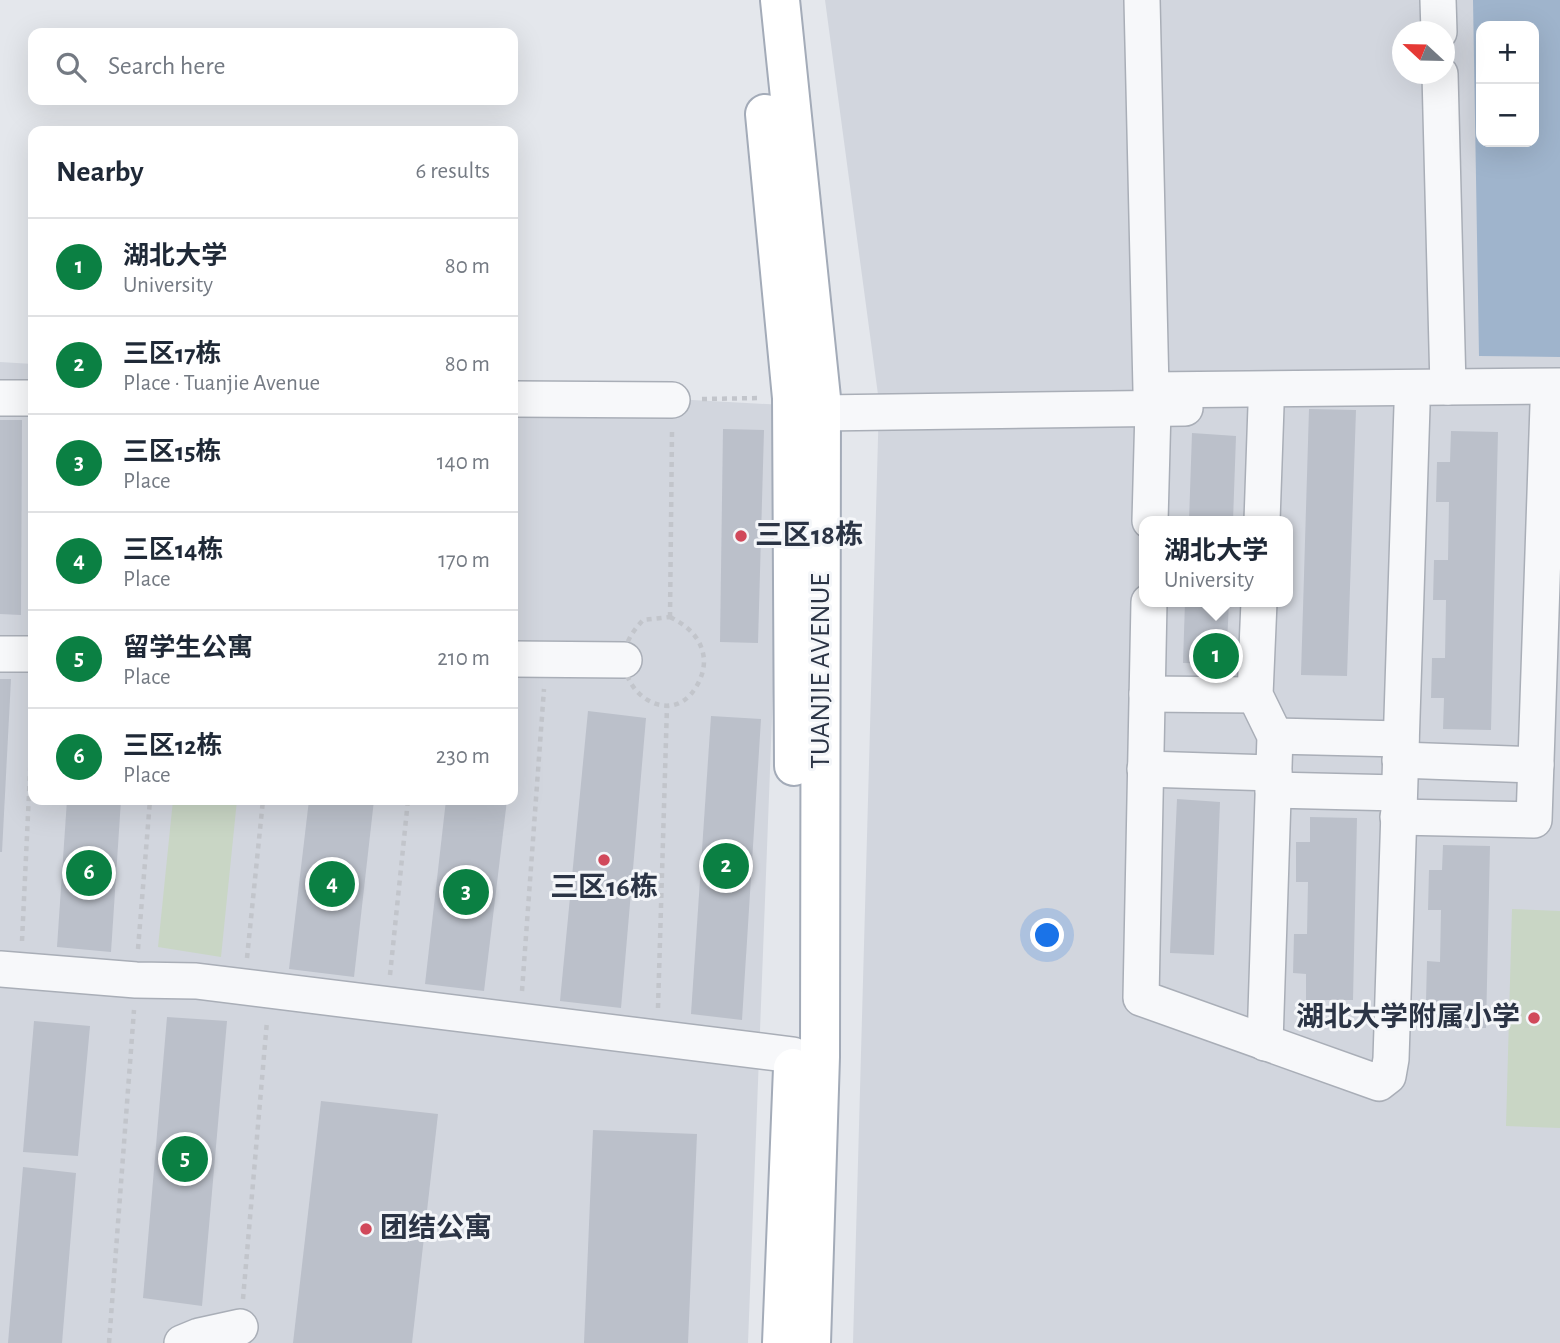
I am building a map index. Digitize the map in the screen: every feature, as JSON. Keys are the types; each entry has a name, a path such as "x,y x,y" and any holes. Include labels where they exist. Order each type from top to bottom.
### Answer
{"main road":[{"name":"TUANJIE AVENUE","path":"754,0 807,405 795,1005 782,1343"},
{"name":"TUANJIE AVENUE","path":"780,0 807,405 820,1057 811,1343"}],"street":[{"path":"1142,0 1152,390 1448,387 1556,399"},
{"path":"1438,0 1439,21"},
{"path":"1440,84 1448,387"},
{"path":"0,398 28,398"},
{"path":"518,399 672,400"},
{"path":"807,405 1153,409 1412,406 1556,399"},
{"path":"1275,736 1534,820 1556,399"},
{"path":"1262,516 1266,406"},
{"path":"1149,607 1141,998 1380,1083 1388,1076 1391,1059 1412,406"},
{"path":"1150,516 1153,409"},
{"path":"1259,607 1255,695 1275,736 1265,1042"},
{"path":"0,654 28,654"},
{"path":"530,659 624,660"},
{"path":"1147,694 1255,695"},
{"path":"1145,769 1273,781 1400,777 1536,765"},
{"path":"5,972 196,981 793,1055"},
{"path":"182,1343 199,1336 240,1327"}],"path":[{"path":"670,617 672,400 807,405"},
{"path":"670,617 691,630 698,640 704,664 701,679 693,692 682,702 667,706 650,702 638,693 627,677 624,660 625,648 643,620 670,617"},
{"path":"520,1020 530,659"},
{"path":"657,1037 667,706"},
{"path":"5,972 28,756"},
{"path":"109,1343 150,805"},
{"path":"240,1327 257,988 263,805"},
{"path":"387,1004 407,805"}],"shaded area":[{"path":"825,0 1560,0 1560,1343 853,1343 879,402"},
{"path":"0,362 28,364 28,805 518,805 518,390 784,405 748,1343 0,1343"}],"green space":[{"path":"172,805 236,805 221,957 158,947"},
{"name":"湖北大学附属小学","path":"1512,909 1560,911 1560,1128 1506,1126"}],"water":[{"path":"1473,0 1560,0 1560,357 1479,356"}],"building":[{"path":"1309,409 1356,410 1347,676 1301,675"},
{"path":"0,420 22,420 21,615 0,614"},
{"name":"三区18栋","path":"723,429 764,430 758,643 720,642"},
{"path":"1451,431 1498,432 1491,730 1443,729 1444,698 1431,698 1432,658 1445,658 1446,600 1433,600 1434,560 1448,560 1449,502 1436,502 1437,462 1450,462"},
{"path":"1192,433 1236,436 1233,516 1189,516"},
{"path":"1185,607 1229,607 1226,664 1183,663"},
{"path":"0,679 11,679 2,852 0,852"},
{"name":"三区16栋","path":"588,711 646,718 621,1008 560,1001"},
{"path":"711,716 761,719 742,1020 691,1014"},
{"path":"1177,799 1220,802 1214,955 1170,953"},
{"path":"67,805 121,805 111,952 57,947"},
{"path":"308,805 373,805 354,977 289,969"},
{"path":"445,805 506,805 484,991 425,984"},
{"path":"1310,817 1357,818 1353,1000 1306,1000 1306,974 1293,973 1294,934 1307,934 1308,882 1296,882 1296,842 1310,842"},
{"path":"1443,845 1490,846 1486,1028 1439,1028 1439,1002 1426,1001 1427,961 1440,962 1441,910 1428,910 1429,870 1442,870"},
{"path":"167,1017 227,1021 202,1306 143,1298"},
{"path":"34,1021 90,1026 78,1156 23,1152"},
{"name":"团结公寓","path":"321,1101 438,1114 412,1343 293,1343"},
{"path":"593,1130 697,1134 688,1343 584,1343"},
{"path":"23,1167 76,1173 62,1343 8,1343"}],"place":[{"name":"三区18栋","path":"741,536"},
{"name":"湖北大学","path":"1216,656"},
{"name":"三区16栋","path":"604,860"},
{"name":"三区17栋","path":"726,866"},
{"name":"三区12栋","path":"89,873"},
{"name":"三区14栋","path":"332,884"},
{"name":"三区15栋","path":"466,892"},
{"name":"湖北大学附属小学","path":"1534,1018"},
{"name":"留学生公寓","path":"185,1159"},
{"name":"团结公寓","path":"366,1229"}]}
